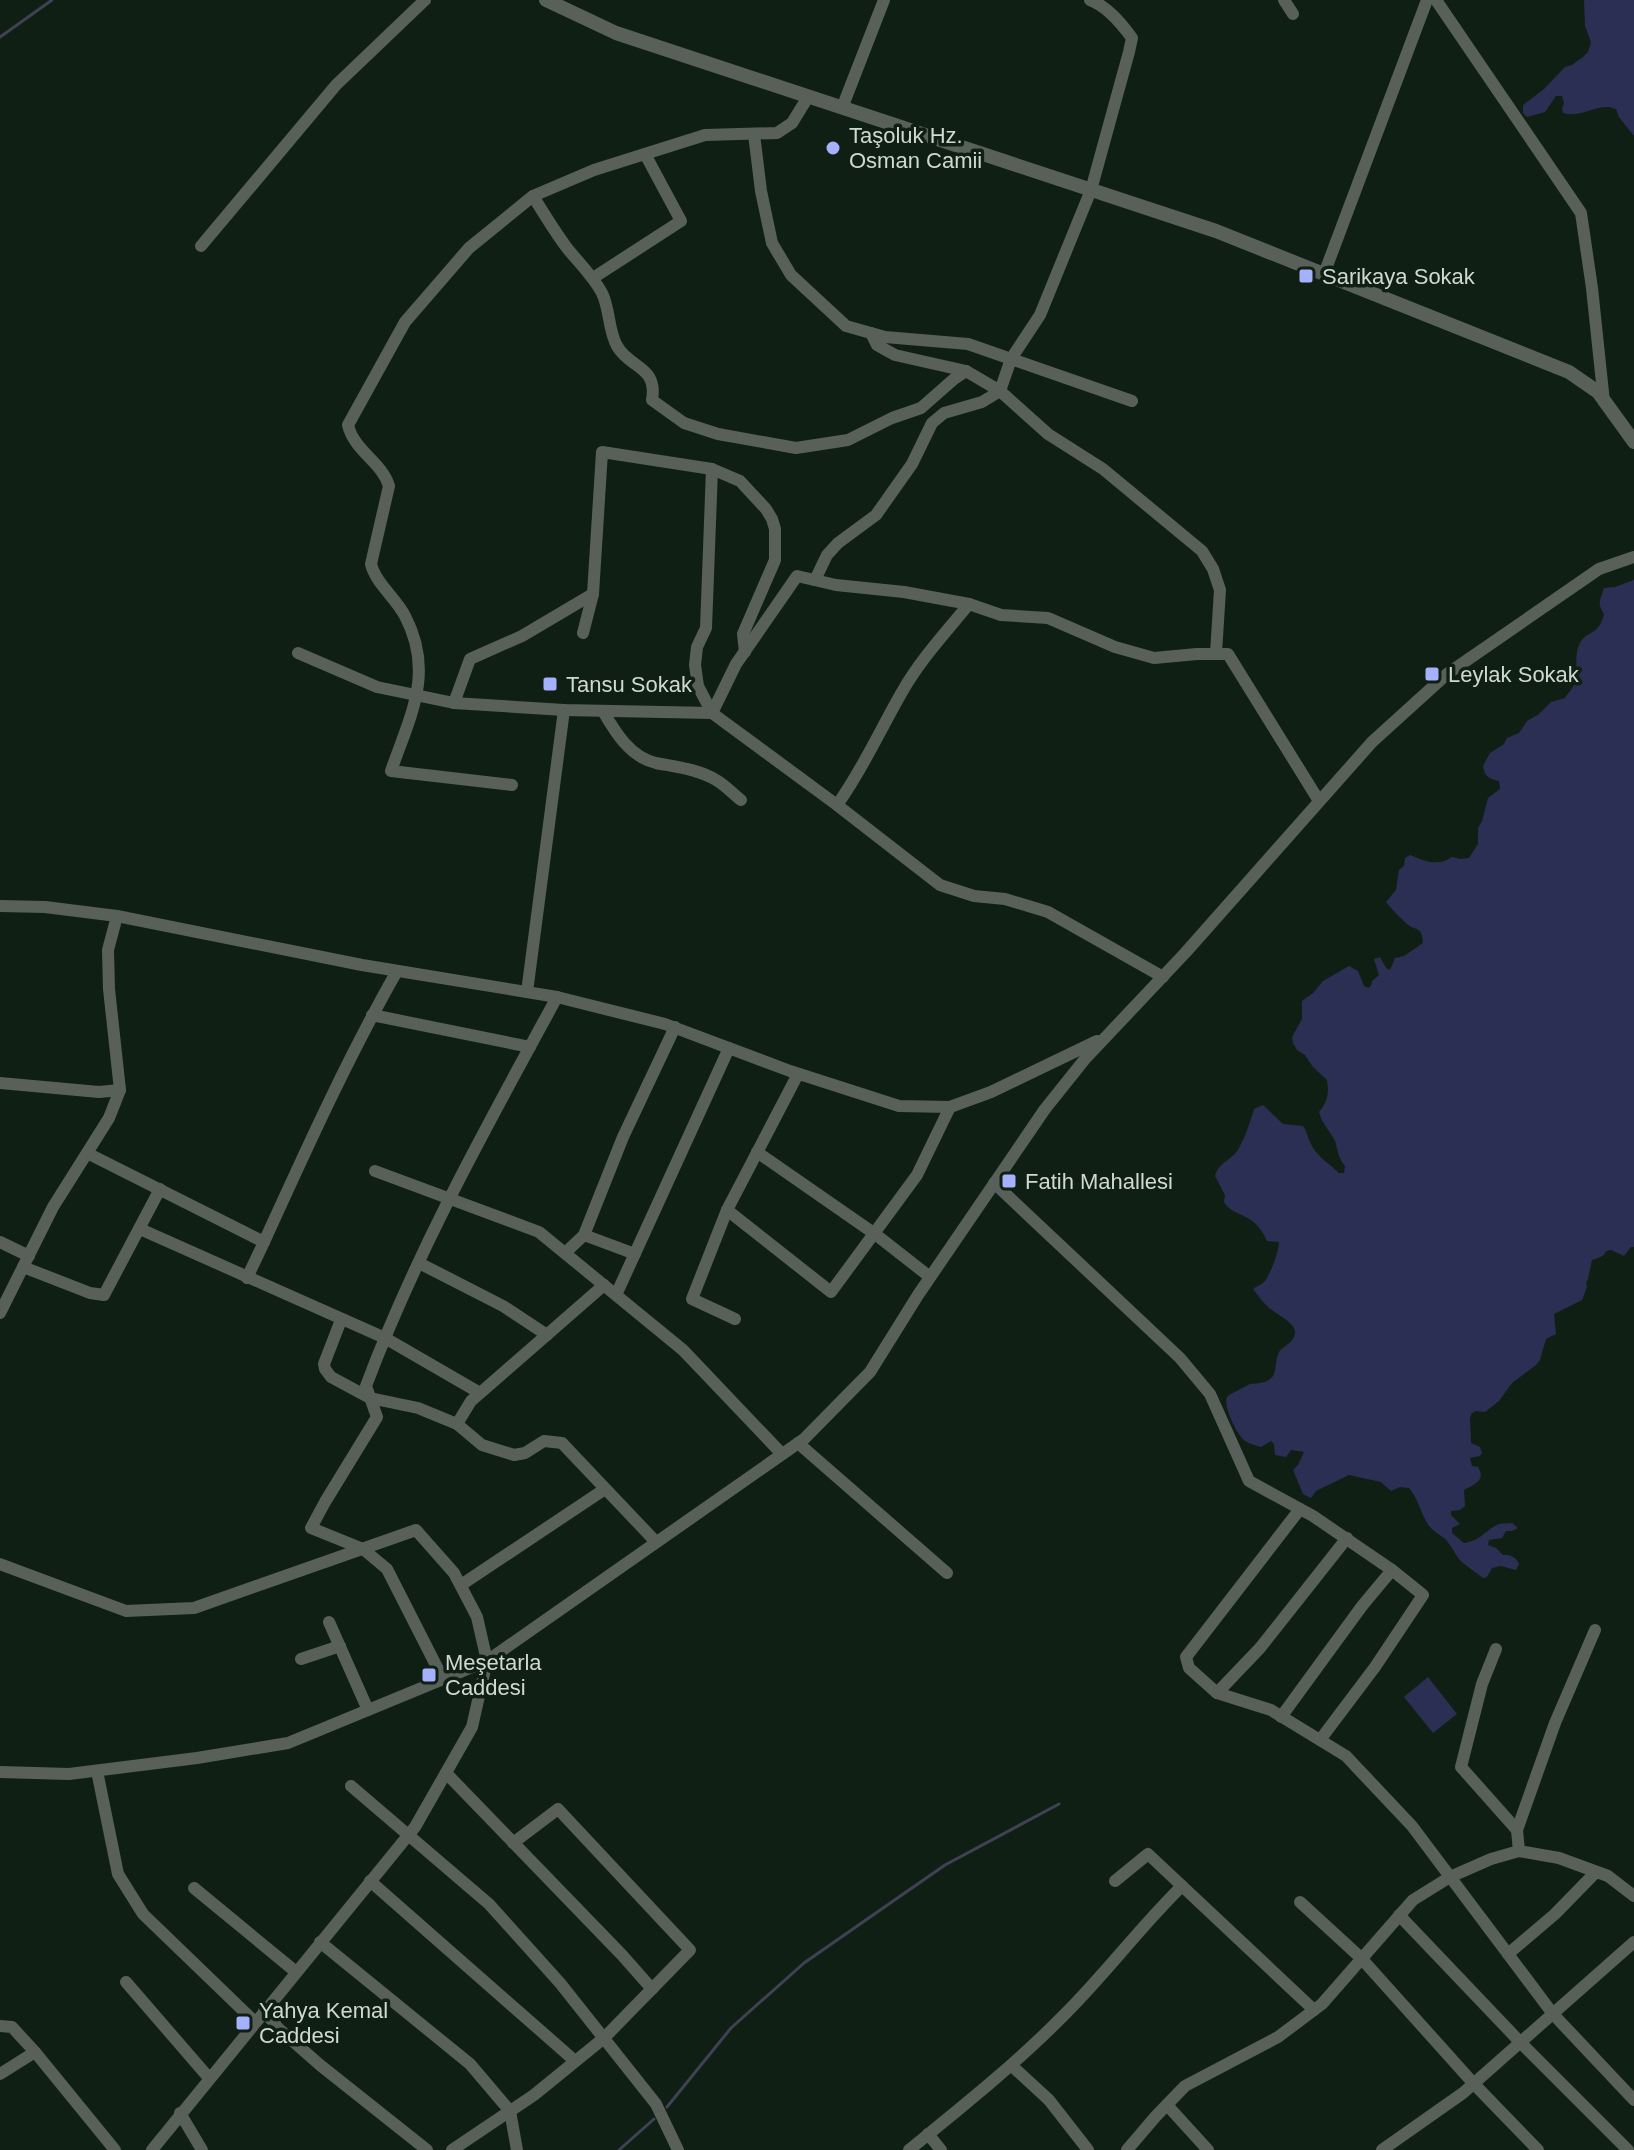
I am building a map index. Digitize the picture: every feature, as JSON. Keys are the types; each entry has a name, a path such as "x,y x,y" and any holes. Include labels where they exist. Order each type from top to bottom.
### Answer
{"street":[{"path":"201,246 336,85 425,0"},
{"path":"546,0 616,33 1216,231 1569,372 1598,392 1634,442"},
{"path":"842,108 884,0"},
{"path":"815,580 833,549 876,515 912,464 932,423 944,413 982,402 1000,391 1011,359 1040,315 1091,190 1132,38 1101,4 1090,0"},
{"path":"1284,0 1293,14"},
{"path":"1324,274 1427,0"},
{"path":"1436,0 1581,213 1604,402"},
{"path":"512,785 391,771 418,696 420,677 414,638 405,614 374,575 371,564 389,486 385,476 355,442 348,425 405,322 469,248 533,196 594,170 705,135 777,133 792,123 808,97"},
{"path":"754,134 772,243 791,275 846,326 885,337 968,344 1132,401"},
{"path":"593,278 681,221 645,154"},
{"path":"533,196 566,247 604,296 619,350 648,374 653,383 652,400 684,423 718,434 796,448 848,440 892,418 921,408 966,371"},
{"path":"871,333 877,345 895,355 966,371 1000,391 1048,434 1103,469 1202,551 1213,569 1220,590 1216,653"},
{"path":"583,633 593,594 602,452 712,469 740,481 766,509 775,529 775,560 743,634 745,652"},
{"path":"712,469 706,628 697,647 695,665 698,686 712,713 940,885 974,896 1005,899 1048,912 1163,977"},
{"path":"0,1772 69,1774 288,1743 487,1661 798,1443 870,1372 994,1183 1045,1109 1085,1059 1163,977 1372,742 1439,680 1599,569 1634,557"},
{"path":"712,713 736,664 797,576 836,585 904,592 969,604 1001,615 1048,618 1115,647 1154,658 1228,654 1319,801"},
{"path":"454,703 470,659 522,636 593,594"},
{"path":"837,805 858,777 902,691 969,604"},
{"path":"298,653 377,687 454,703 564,710 712,713"},
{"path":"527,992 564,710"},
{"path":"603,711 616,733 633,751 652,762 685,768 717,780 741,800"},
{"path":"0,906 45,907 117,916 397,971 557,997 675,1027 798,1074 899,1106 950,1107 991,1092 1107,1036"},
{"path":"0,1313 53,1207 109,1118 120,1090 108,950 117,916"},
{"path":"247,1278 328,1100 397,971"},
{"path":"443,1679 387,1569 363,1549 311,1528 377,1417 366,1386 419,1263 449,1199 557,997"},
{"path":"372,1015 530,1047"},
{"path":"565,1253 584,1235 623,1137 675,1027"},
{"path":"616,1295 729,1048"},
{"path":"735,1319 692,1299 727,1210 798,1074"},
{"path":"0,1083 99,1092 120,1090"},
{"path":"727,1210 831,1292 917,1175 950,1107"},
{"path":"757,1152 875,1234 930,1277"},
{"path":"87,1153 264,1242"},
{"path":"375,1171 539,1232 683,1350 782,1454"},
{"path":"994,1183 1180,1358 1210,1394 1249,1481 1347,1538 1423,1595 1375,1667 1320,1740"},
{"path":"0,1242 26,1262 90,1293 104,1295 160,1189"},
{"path":"140,1229 385,1338 480,1393"},
{"path":"584,1235 635,1254"},
{"path":"419,1263 503,1306 547,1335"},
{"path":"457,1424 471,1401 604,1285"},
{"path":"341,1320 324,1364 331,1377 370,1398 418,1408 457,1424 482,1445 514,1455 525,1453 544,1441 562,1443 656,1542"},
{"path":"798,1443 947,1573"},
{"path":"461,1585 605,1489"},
{"path":"1300,1509 1186,1657 1189,1668 1217,1693 1271,1710 1346,1756 1412,1826 1553,2014 1631,2091"},
{"path":"0,1564 126,1611 194,1608 416,1530 454,1573 477,1617 487,1661 472,1727 409,1834 152,2150"},
{"path":"1217,1693 1260,1648 1347,1538"},
{"path":"1281,1717 1392,1570"},
{"path":"329,1622 368,1710"},
{"path":"1519,1851 1517,1830 1555,1723 1595,1630"},
{"path":"301,1659 340,1646"},
{"path":"1496,1649 1482,1684 1461,1767 1517,1830"},
{"path":"97,1771 118,1874 143,1914 255,2022"},
{"path":"446,1773 652,1989"},
{"path":"351,1786 489,1904 560,1983 656,2104 677,2149"},
{"path":"452,2150 534,2095 604,2038 690,1950 558,1809 513,1843"},
{"path":"1127,2150 1185,2086 1278,2037 1322,2004 1413,1900 1450,1877 1519,1851 1559,1858 1608,1876 1634,1896"},
{"path":"1115,1881 1148,1854 1314,2010"},
{"path":"1508,1954 1555,1914 1596,1872"},
{"path":"370,1881 575,2061"},
{"path":"909,2150 1012,2066 1068,2011 1155,1912 1182,1886"},
{"path":"194,1888 296,1972"},
{"path":"1300,1902 1361,1958 1538,2150"},
{"path":"1399,1915 1628,2150"},
{"path":"320,1942 470,2064 510,2111 517,2150"},
{"path":"1382,2150 1474,2084 1634,1942"},
{"path":"126,1982 209,2078"},
{"path":"264,2011 279,2029 320,2065 427,2150"},
{"path":"0,2026 12,2027 115,2150"},
{"path":"0,2074 35,2052"},
{"path":"1012,2066 1049,2100 1088,2150"},
{"path":"1167,2105 1208,2150"},
{"path":"180,2113 202,2150"},
{"path":"928,2134 941,2150"}],"shaded area":[{"path":"1584,0 1634,0 1634,136 1616,109 1603,107 1577,114 1563,113 1562,96 1556,96 1545,112 1527,117 1523,113 1523,105 1565,67 1588,52 1591,42 1585,26"},
{"path":"1634,580 1634,1247 1624,1256 1611,1250 1592,1260 1582,1300 1554,1314 1556,1334 1546,1339 1540,1360 1512,1383 1499,1401 1485,1412 1472,1413 1471,1443 1480,1447 1482,1453 1470,1458 1472,1466 1478,1467 1481,1476 1478,1482 1464,1490 1465,1506 1451,1511 1460,1524 1452,1528 1452,1533 1464,1543 1475,1540 1499,1524 1512,1523 1518,1528 1506,1531 1502,1538 1489,1540 1488,1545 1514,1558 1519,1564 1516,1570 1501,1566 1492,1568 1483,1578 1463,1563 1447,1541 1430,1526 1409,1488 1400,1487 1391,1491 1381,1482 1349,1475 1316,1491 1311,1498 1303,1494 1293,1470 1304,1452 1291,1450 1286,1457 1275,1455 1271,1441 1261,1447 1241,1437 1228,1412 1228,1396 1250,1384 1271,1379 1279,1352 1291,1342 1295,1333 1292,1326 1269,1308 1253,1289 1264,1282 1269,1274 1279,1242 1267,1241 1256,1224 1227,1206 1215,1176 1237,1151 1254,1109 1263,1105 1283,1124 1303,1126 1316,1152 1339,1173 1344,1173 1345,1166 1335,1141 1319,1112 1327,1097 1327,1080 1293,1043 1292,1037 1302,1019 1302,1001 1323,981 1349,966 1358,971 1364,986 1368,988 1379,975 1374,959 1380,957 1390,970 1395,958 1404,956 1423,943 1420,931 1406,923 1386,902 1396,890 1399,870 1404,866 1405,858 1410,855 1436,862 1452,857 1469,858 1478,844 1478,828 1488,798 1500,789 1499,781 1492,779 1484,770 1490,753 1504,744 1507,738 1519,733 1527,721 1551,702 1565,698 1575,682 1580,643 1602,621 1604,614 1600,604 1604,588"},
{"path":"1428,1677 1457,1714 1433,1733 1404,1697"}],"waterway":[{"path":"0,37 52,0"},
{"path":"667,2107 731,2028 804,1963 945,1865 1059,1804"},
{"path":"619,2150 654,2119"}],"place":[{"name":"Taşoluk Hz. Osman Camii","path":"833,148"},
{"name":"Sarikaya Sokak","path":"1306,276"},
{"name":"Leylak Sokak","path":"1432,674"},
{"name":"Tansu Sokak","path":"550,684"},
{"name":"Fatih Mahallesi","path":"1009,1181"},
{"name":"Meşetarla Caddesi","path":"429,1675"},
{"name":"Yahya Kemal Caddesi","path":"243,2023"}]}
